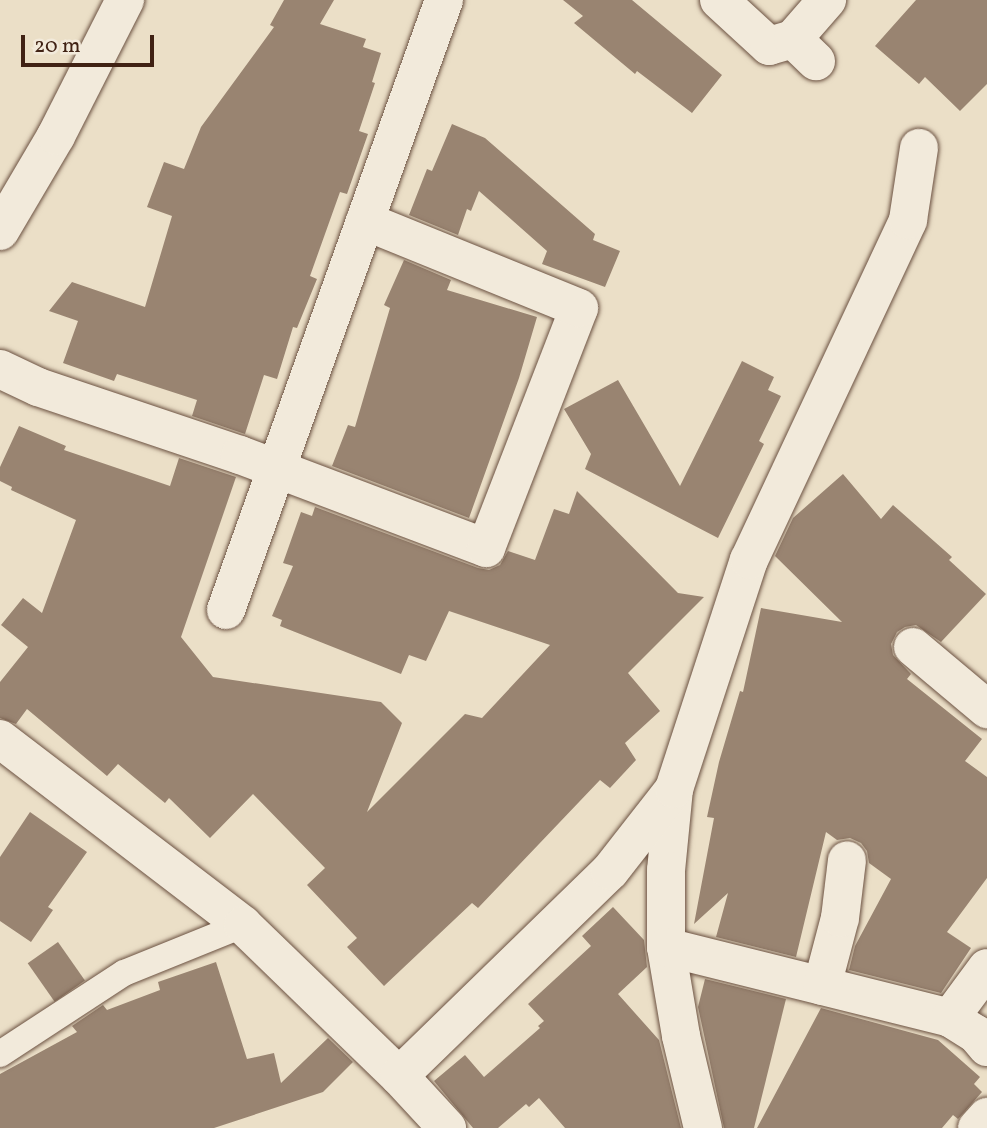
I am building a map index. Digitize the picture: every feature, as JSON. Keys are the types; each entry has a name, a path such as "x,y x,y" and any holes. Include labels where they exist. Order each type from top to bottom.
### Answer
{"street":[{"path":"0,231 55,136 125,0"},
{"path":"226,610 444,0"},
{"path":"719,0 769,46 805,50 827,0"},
{"path":"703,1128 681,1037 666,947 666,870 674,789 748,560 908,220 919,148"},
{"path":"4,379 240,455 276,471 486,548 579,308 365,221"},
{"path":"913,647 987,709"},
{"path":"0,739 243,925 399,1076 447,1128"},
{"path":"399,1076 610,871 674,789"},
{"path":"822,986 840,918 847,860"},
{"path":"666,947 950,1018 976,1034 987,1047"},
{"path":"950,1018 987,968"},
{"path":"977,1128 987,1117"}],"lane":[{"path":"0,1054 124,973 243,925"}],"building":[{"path":"284,0 334,0 320,24 366,39 363,47 381,53 372,82 375,83 359,131 368,134 347,194 340,192 310,276 317,279 297,328 293,327 277,379 264,375 245,434 192,416 197,400 117,374 114,381 63,363 78,321 49,311 72,282 145,307 172,216 147,207 164,162 184,169 201,127 274,27 270,25"},
{"path":"563,0 632,0 722,75 692,113 637,71 635,74 574,23 583,16"},
{"path":"916,0 987,0 987,84 960,111 925,77 919,84 875,46"},
{"path":"452,124 485,138 595,234 593,240 620,251 605,287 542,264 547,251 479,191 471,211 467,209 458,235 409,215 427,169 432,171"},
{"path":"404,260 451,280 447,290 537,317 519,378 469,518 332,466 348,425 355,427 390,308 384,305"},
{"path":"742,361 774,377 768,390 781,396 759,441 764,444 718,538 585,469 591,454 564,409 618,380 680,486"},
{"path":"19,426 66,446 64,450 170,486 179,458 236,477 181,637 213,677 381,702 402,723 367,812 465,714 482,718 550,645 449,611 426,661 409,655 401,674 280,626 282,620 272,616 293,566 283,563 301,512 312,516 315,507 489,570 500,565 508,551 535,560 554,509 569,514 577,491 678,593 704,597 628,673 660,711 625,743 636,760 610,788 600,780 478,908 472,903 384,986 347,947 357,938 307,885 325,868 253,794 210,838 169,798 165,803 118,764 107,776 27,709 16,724 0,718 0,682 28,647 1,625 23,598 42,613 76,520 11,490 12,487 0,481 0,467"},
{"path":"843,474 881,519 893,505 952,557 949,560 986,594 941,642 916,625 897,632 891,644 893,655 911,674 907,679 982,739 965,761 987,777 987,878 947,932 971,948 941,993 849,970 855,946 891,879 869,863 867,851 861,843 850,838 837,840 826,832 796,957 716,937 728,893 694,924 714,818 707,817 719,762 740,691 743,692 761,608 842,622 775,556 793,518"},
{"path":"30,812 87,852 48,907 53,910 31,942 0,921 0,857"},
{"path":"613,907 644,940 647,967 618,994 659,1040 681,1128 565,1128 539,1098 529,1107 526,1104 498,1128 473,1128 434,1081 465,1055 484,1077 540,1028 538,1026 544,1021 528,1004 591,946 582,936"},
{"path":"58,942 85,981 55,1002 28,963"},
{"path":"216,962 247,1059 274,1053 281,1083 328,1038 353,1062 323,1092 214,1128 0,1128 0,1074 77,1032 72,1026 103,1005 107,1010 160,990 158,982"},
{"path":"705,979 786,999 754,1128 724,1128 698,1007"},
{"path":"821,1008 938,1040 980,1077 974,1084 982,1092 958,1119 953,1115 942,1128 757,1128"}]}
